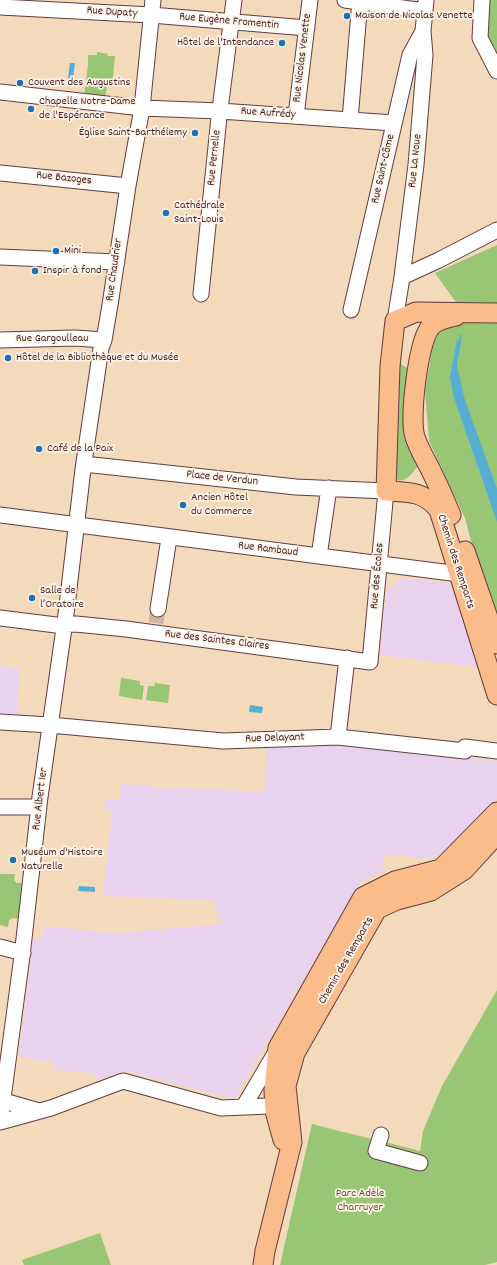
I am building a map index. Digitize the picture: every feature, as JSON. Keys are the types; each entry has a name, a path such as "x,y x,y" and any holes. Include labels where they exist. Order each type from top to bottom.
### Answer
{"main road":[{"path":"386,491 392,340 395,321 416,312 497,313"},
{"name":"Chemin des Remparts","path":"477,313 451,317 434,324 429,329 417,373 413,422 415,436 435,478 468,559 497,644"},
{"path":"392,340 406,351 412,360 417,373"},
{"path":"408,492 428,465"},
{"name":"Chemin des Remparts","path":"386,491 408,492 427,498 433,502 439,510 497,695"},
{"name":"Chemin des Remparts","path":"264,1258 292,1142 282,1104 274,1090 278,1048 363,897 395,881 440,869 497,812"},
{"name":"Chemin des Remparts","path":"282,1104 295,1053 377,909 397,900 431,891 464,870 497,834"}],"street":[{"name":"Rue Chaudrier","path":"76,525 101,348 104,340 128,186 142,108 152,0"},
{"name":"Rue Pernelle","path":"201,294 220,111 234,0"},
{"name":"Rue Nicolas Venette","path":"296,116 310,0"},
{"path":"345,0 425,5"},
{"path":"482,0 480,38 497,71"},
{"path":"350,120 360,1"},
{"name":"Rue Dupaty","path":"0,7 33,4 151,15"},
{"name":"Rue La Noue","path":"395,321 415,173 425,55 423,31 425,5"},
{"name":"Rue Eugène Fromentin","path":"151,15 307,28"},
{"name":"Rue Saint-Côme","path":"351,310 410,55 423,31"},
{"name":"Rue Aufrédy","path":"0,92 142,108 220,111 394,124"},
{"name":"Rue Bazoges","path":"0,173 128,186"},
{"path":"402,277 497,230"},
{"path":"0,258 117,262"},
{"name":"Rue Gargoulleau","path":"0,340 75,338 104,340"},
{"name":"Place de Verdun","path":"84,464 250,483 296,487 386,491"},
{"path":"320,556 329,488"},
{"name":"Rue des Écoles","path":"370,662 386,491"},
{"name":"Rue Rambaud","path":"0,516 460,574"},
{"name":"Rue Albert 1er","path":"0,1122 4,1102 39,807 76,525"},
{"path":"156,622 169,538"},
{"name":"Rue des Saintes Claires","path":"0,618 56,625 156,622 370,662"},
{"path":"338,737 347,658"},
{"name":"Rue Delayant","path":"0,722 50,725 223,741 338,737 465,751 465,747 497,750"},
{"path":"0,807 39,807"},
{"path":"0,947 23,952"},
{"name":"Chemin des Remparts","path":"244,1106 278,1048"},
{"path":"0,1122 39,1111 123,1081 221,1108 282,1104"},
{"path":"4,1102 39,1111"},
{"path":"381,1135 376,1151 420,1163"}],"shaded area":[{"path":"403,578 456,584 481,668 380,655 386,592"},
{"path":"0,666 20,669 17,717 0,716"},
{"path":"311,742 497,761 497,798 443,856 439,852 433,859 385,854 382,873 363,879 235,1099 125,1071 96,1080 96,1074 52,1069 53,1062 19,1057 33,938 43,939 44,926 114,933 221,924 213,900 103,896 112,810 104,810 106,799 120,799 121,784 153,786 157,789 157,787 171,789 171,787 265,792 267,744"}],"green space":[{"path":"486,0 497,0 497,59 484,36"},
{"path":"97,52 108,54 107,56 115,56 112,87 107,87 105,98 84,96 88,55 97,55"},
{"path":"497,245 497,625 486,598 465,518 429,441 425,390 434,339 458,305 435,273"},
{"path":"398,362 407,368 420,462 409,476 399,481 390,466"},
{"path":"121,678 140,681 140,685 144,686 142,700 119,696"},
{"path":"155,683 170,685 168,703 146,700 148,686 155,686"},
{"path":"0,874 15,874 14,880 17,883 22,883 18,919 13,918 9,920 8,927 0,925"},
{"name":"Parc Adèle Charruyer","path":"497,990 497,1262 485,1265 280,1265 312,1124 420,1151 423,1131 442,1086"},
{"path":"100,1233 111,1265 24,1265 22,1260"}],"water":[{"path":"70,63 75,63 73,79 68,78"},
{"path":"460,335 462,335 457,365 464,397 497,489 497,522 454,398 450,377 457,340 459,340"},
{"path":"250,705 263,707 262,713 249,712"},
{"path":"79,886 95,887 95,892 78,891"}],"tunnel":[{"path":"156,623 158,609"}],"place":[{"name":"Maison de Nicolas Venette","path":"347,16"},
{"name":"Hôtel de l'Intendance","path":"282,43"},
{"name":"Couvent des Augustins","path":"20,83"},
{"name":"Chapelle Notre-Dame de l'Espérance","path":"31,109"},
{"name":"Église Saint-Barthélemy","path":"195,133"},
{"name":"Cathédrale Saint-Louis","path":"166,213"},
{"name":"Mini","path":"56,251"},
{"name":"Inspir à fond","path":"35,271"},
{"name":"Hôtel de la Bibliothèque et du Musée","path":"8,358"},
{"name":"Café de la Paix","path":"39,449"},
{"name":"Ancien Hôtel du Commerce","path":"183,505"},
{"name":"Salle de l’Oratoire","path":"32,598"},
{"name":"Muséum d'Histoire Naturelle","path":"13,860"}]}
